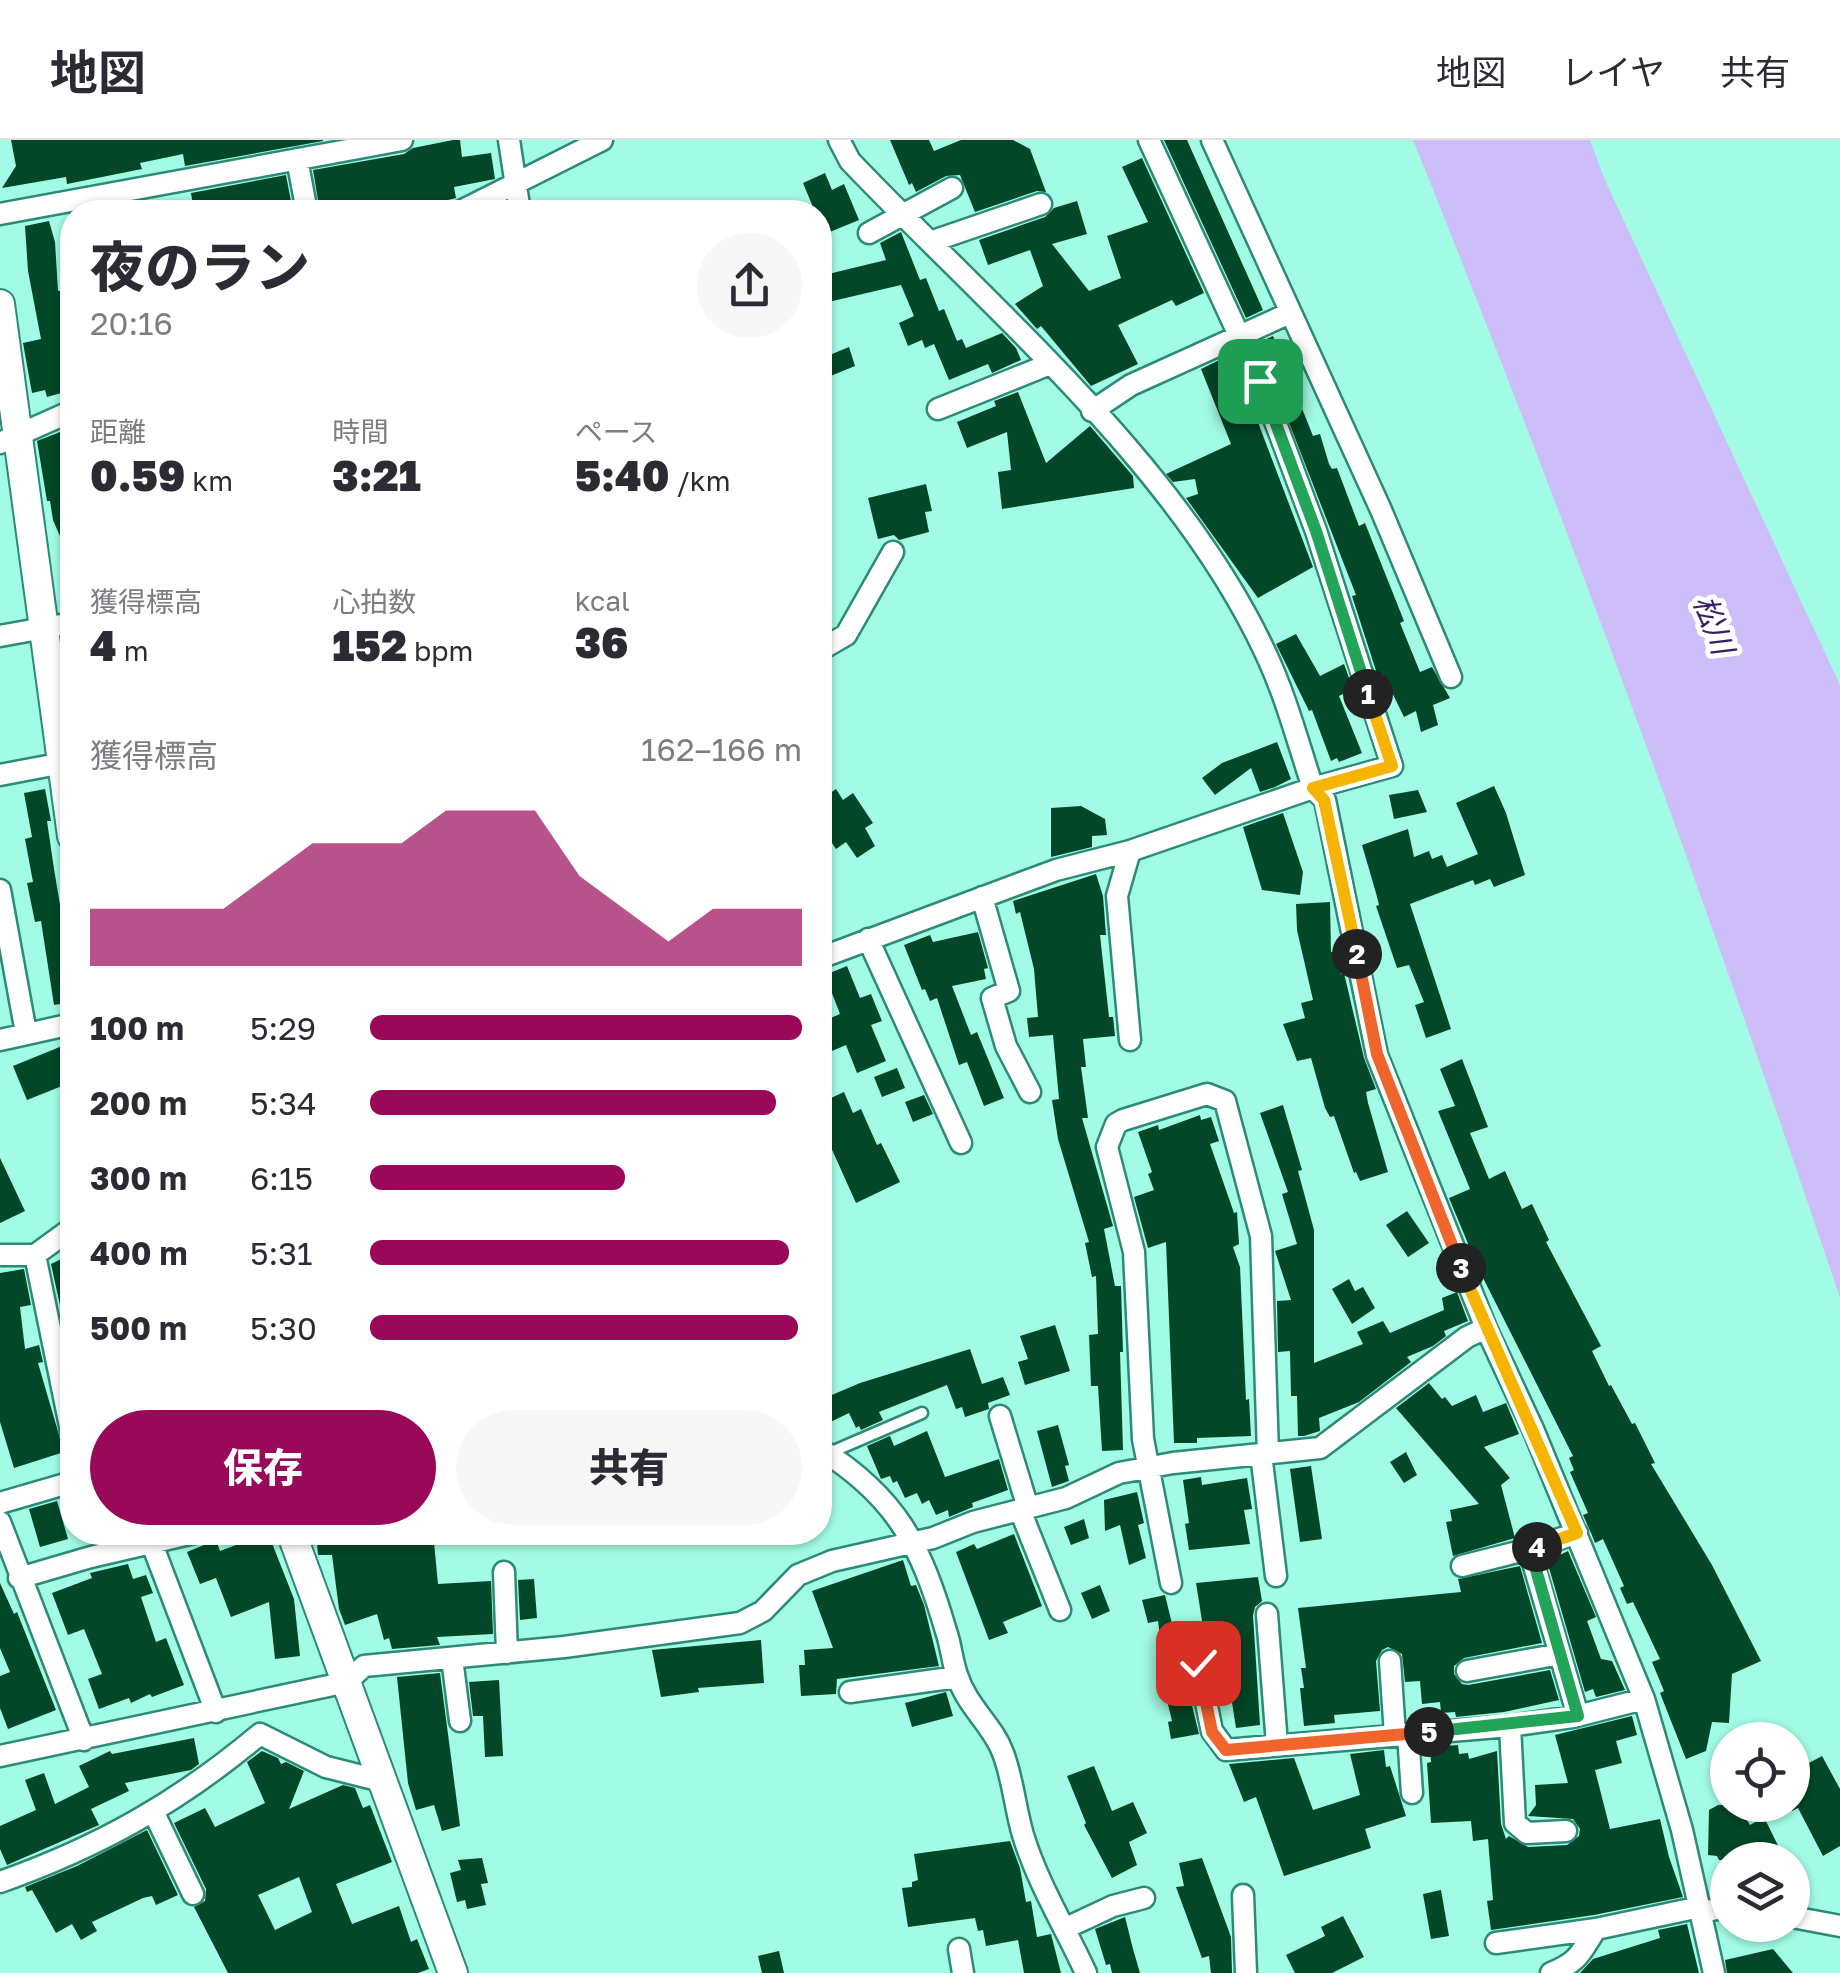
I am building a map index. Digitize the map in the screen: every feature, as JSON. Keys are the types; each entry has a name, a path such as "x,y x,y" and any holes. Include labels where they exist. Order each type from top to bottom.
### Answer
{"street":[{"path":"76,200 402,140"},
{"path":"509,140 517,200"},
{"path":"483,200 602,140"},
{"path":"839,140 850,161 1050,364 1138,462 1194,533 1266,654 1313,788 1324,800 1377,1054 1486,1328 1577,1533 1644,1699 1678,1814 1714,1973"},
{"path":"832,953 1056,870 1130,852 1313,788 1392,766 1316,531 1260,381 1149,140"},
{"path":"1212,140 1381,510 1451,677"},
{"path":"297,159 305,200"},
{"path":"869,233 952,188"},
{"path":"0,214 60,203"},
{"path":"930,242 1041,204"},
{"path":"0,304 9,438 45,630 60,741"},
{"path":"1092,411 1132,384 1290,313"},
{"path":"938,409 1050,364"},
{"path":"9,438 60,416"},
{"path":"832,643 846,634 893,552"},
{"path":"0,636 60,626"},
{"path":"0,775 60,764"},
{"path":"1130,852 1117,896 1130,1040"},
{"path":"0,890 26,1033"},
{"path":"982,897 1009,991 992,998 1006,1046 1030,1092"},
{"path":"868,939 961,1143"},
{"path":"0,1040 60,1026"},
{"path":"1171,1583 1146,1468 1134,1252 1107,1147 1116,1124 1123,1120 1207,1094 1225,1101 1262,1236 1265,1454 1276,1576"},
{"path":"0,1255 35,1255 60,1237"},
{"path":"35,1255 60,1377"},
{"path":"0,1756 347,1682 364,1666 507,1653 740,1623 763,1611 798,1575 832,1562 1066,1498 1119,1473 1329,1445 1467,1337 1486,1328"},
{"path":"1000,1416 1024,1509 1060,1610"},
{"path":"832,1457 882,1495 912,1542 935,1593 957,1677 1003,1754 1024,1836 1048,1901 1066,1928 1086,1973"},
{"path":"0,1503 60,1486"},
{"path":"0,1522 84,1740"},
{"path":"1462,1566 1577,1533"},
{"path":"19,1578 148,1545"},
{"path":"152,1545 216,1712"},
{"path":"295,1545 448,1971"},
{"path":"1530,1549 1578,1716"},
{"path":"504,1572 507,1653"},
{"path":"1267,1614 1277,1746"},
{"path":"1467,1671 1560,1654"},
{"path":"452,1658 460,1721"},
{"path":"1390,1662 1412,1793"},
{"path":"1198,1663 1212,1732 1226,1750 1510,1726 1578,1716 1644,1699"},
{"path":"850,1692 957,1677"},
{"path":"1510,1726 1515,1823 1527,1833 1566,1831"},
{"path":"0,1882 61,1861 154,1813 210,1776 260,1734 326,1767 382,1781"},
{"path":"154,1813 193,1894"},
{"path":"1243,1895 1246,1973"},
{"path":"1066,1928 1113,1906 1144,1898"},
{"path":"1496,1943 1710,1908"},
{"path":"1810,1920 1840,1926"},
{"path":"1551,1973 1576,1961 1596,1929"},
{"path":"958,1949 963,1973"}],"lane":[{"path":"832,1448 922,1413"}],"water":[{"name":"松川","path":"1413,140 1590,140 1604,178 1840,685 1840,1298 1635,716"}],"building":[{"path":"11,140 323,141 185,166 183,154 140,163 142,169 67,184 66,177 2,188 16,166"},
{"path":"460,140 462,157 491,153 495,179 454,187 456,198 448,200 318,200 313,170 404,154 413,148"},
{"path":"890,140 929,140 934,151 961,140 1013,140 1030,149 1046,192 1037,191 975,212 960,175 946,176 916,192 912,183 909,185"},
{"path":"1164,140 1187,140 1263,310 1246,318"},
{"path":"1142,158 1204,293 1176,306 1172,300 1118,325 1138,364 1091,386 1041,326 1037,329 1015,304 1043,286 1030,250 988,265 979,240 1045,217 1054,208 1077,201 1087,234 1052,244 1089,291 1121,278 1107,236 1148,222 1122,167"},
{"path":"825,173 832,190 844,184 859,220 832,231 832,200 810,200 803,183"},
{"path":"286,175 291,200 192,200 191,193"},
{"path":"49,221 55,242 60,291 60,393 47,397 45,390 32,393 23,343 41,339 28,271 25,226"},
{"path":"901,232 920,280 926,278 957,341 962,339 966,348 1002,333 1021,360 992,373 988,364 949,380 934,344 925,348 922,340 908,346 899,323 914,316 901,285 832,301 832,273 886,260 880,243"},
{"path":"1273,336 1313,436 1320,434 1329,464 1332,469 1337,468 1359,526 1365,523 1420,672 1432,667 1450,698 1433,705 1438,725 1421,732 1416,711 1404,717 1383,674 1378,677 1352,596 1356,595 1258,343"},
{"path":"849,347 855,366 832,375 832,354"},
{"path":"1232,354 1313,567 1258,598 1186,498 1198,494 1195,479 1173,482 1166,474 1231,444 1201,369"},
{"path":"1018,392 1046,463 1090,426 1133,476 1134,488 1002,509 998,472 1011,470 1007,432 967,448 957,422"},
{"path":"60,432 60,536 47,501 37,441"},
{"path":"926,484 932,511 925,512 929,532 899,540 894,535 878,539 868,498"},
{"path":"1296,634 1320,676 1344,664 1353,689 1339,696 1362,753 1331,761 1312,710 1309,711 1276,644"},
{"path":"1277,742 1291,779 1275,787 1260,792 1251,768 1215,795 1202,778 1222,763"},
{"path":"1494,786 1525,875 1494,887 1490,879 1475,885 1473,880 1410,904 1451,1029 1426,1038 1415,1005 1424,1002 1409,965 1397,968 1376,906 1379,905 1362,845 1408,829 1414,857 1429,851 1432,859 1442,855 1447,867 1478,854 1456,803"},
{"path":"45,789 51,821 47,821 60,902 60,1004 54,1005 41,921 35,922 27,883 33,882 25,839 32,837 24,793"},
{"path":"836,789 843,800 853,793 873,823 865,828 875,846 857,858 846,842 836,849 832,843 832,792"},
{"path":"1418,790 1427,812 1394,819 1389,795"},
{"path":"1081,806 1105,819 1107,835 1092,836 1092,847 1051,857 1051,808"},
{"path":"1283,813 1303,872 1300,895 1262,890 1243,827"},
{"path":"1096,874 1103,896 1106,935 1100,935 1109,1017 1113,1017 1115,1036 1083,1039 1086,1067 1081,1067 1088,1118 1082,1118 1113,1226 1104,1229 1115,1286 1121,1286 1123,1352 1123,1450 1102,1451 1098,1386 1091,1386 1089,1335 1098,1334 1096,1276 1092,1277 1085,1243 1089,1242 1058,1139 1052,1100 1059,1099 1053,1035 1029,1037 1027,1018 1038,1017 1034,969 1020,912 1016,914 1013,901"},
{"path":"1330,902 1331,952 1336,951 1341,974 1344,973 1364,1058 1376,1089 1366,1092 1388,1172 1360,1181 1334,1116 1330,1117 1325,1108 1311,1058 1297,1061 1283,1024 1305,1018 1301,1003 1313,1000 1297,930 1296,904"},
{"path":"978,932 988,968 984,969 986,979 952,986 971,1035 977,1032 1004,1098 984,1106 967,1062 959,1065 937,998 930,1001 925,989 922,990 904,945 930,935 933,942"},
{"path":"847,966 860,998 871,994 882,1021 871,1025 886,1061 857,1073 846,1045 832,1051 832,1017 840,1014 832,993 832,972"},
{"path":"60,1047 60,1087 27,1100 13,1066"},
{"path":"1462,1059 1488,1127 1470,1133 1489,1179 1505,1171 1522,1209 1532,1204 1549,1240 1546,1242 1601,1346 1592,1351 1609,1386 1632,1424 1635,1423 1655,1463 1651,1464 1712,1565 1761,1661 1732,1674 1729,1722 1710,1722 1706,1751 1686,1759 1660,1693 1664,1691 1652,1662 1660,1659 1633,1602 1627,1604 1620,1588 1624,1586 1603,1539 1595,1543 1583,1515 1588,1513 1570,1472 1574,1470 1569,1458 1573,1456 1479,1270 1449,1198 1470,1189 1438,1111 1455,1106 1440,1069"},
{"path":"897,1068 905,1088 882,1097 874,1077"},
{"path":"844,1092 853,1113 861,1109 900,1182 856,1203 832,1150 832,1098"},
{"path":"924,1095 933,1114 913,1122 905,1102"},
{"path":"1283,1105 1314,1230 1314,1363 1363,1344 1357,1332 1383,1321 1390,1333 1444,1310 1442,1298 1457,1292 1468,1321 1444,1331 1446,1336 1433,1346 1407,1357 1411,1362 1359,1402 1319,1418 1320,1431 1304,1436 1298,1436 1297,1396 1291,1396 1290,1351 1278,1352 1277,1301 1291,1300 1275,1251 1297,1244 1282,1194 1288,1192 1260,1113"},
{"path":"1200,1115 1201,1120 1211,1117 1219,1141 1210,1144 1234,1213 1237,1212 1239,1244 1233,1247 1240,1267 1251,1436 1174,1443 1166,1242 1148,1248 1134,1197 1154,1190 1138,1132 1158,1125 1159,1130"},
{"path":"0,1158 25,1211 0,1223"},
{"path":"1407,1211 1429,1243 1408,1257 1386,1225"},
{"path":"60,1260 60,1305 51,1264"},
{"path":"24,1269 31,1305 20,1307 25,1349 39,1345 43,1362 38,1363 60,1438 60,1453 14,1468 0,1422 0,1273"},
{"path":"1349,1279 1355,1291 1363,1287 1375,1308 1352,1324 1332,1289"},
{"path":"1055,1325 1070,1371 1025,1385 1018,1362 1028,1359 1020,1336"},
{"path":"970,1349 982,1384 1003,1377 1010,1395 988,1403 989,1409 965,1417 962,1407 956,1409 947,1385 879,1412 883,1420 861,1430 849,1413 832,1421 832,1395"},
{"path":"1429,1383 1452,1406 1476,1395 1483,1412 1506,1403 1519,1434 1484,1447 1510,1478 1501,1485 1515,1538 1453,1556 1446,1522 1452,1521 1450,1510 1479,1504 1396,1408"},
{"path":"1058,1425 1069,1465 1065,1466 1069,1481 1052,1487 1037,1431"},
{"path":"927,1431 945,1477 999,1459 1008,1490 972,1503 973,1507 949,1517 948,1510 936,1515 929,1500 922,1504 917,1493 905,1498 897,1481 893,1483 890,1476 881,1479 867,1446 890,1436 894,1446"},
{"path":"1406,1452 1417,1475 1404,1483 1390,1462"},
{"path":"1311,1466 1322,1539 1300,1542 1290,1469"},
{"path":"1201,1477 1202,1485 1247,1478 1252,1509 1244,1510 1250,1544 1189,1550 1183,1480"},
{"path":"1137,1492 1144,1523 1138,1525 1146,1558 1129,1565 1120,1525 1105,1531 1104,1500"},
{"path":"57,1501 60,1541 40,1547 29,1509"},
{"path":"1084,1519 1089,1538 1071,1545 1064,1527"},
{"path":"1014,1534 1042,1606 1003,1622 1008,1633 989,1640 956,1552 974,1544 977,1549"},
{"path":"204,1545 218,1545 220,1551 236,1545 273,1545 294,1599 300,1656 275,1659 269,1602 231,1617 216,1578 200,1584 187,1552"},
{"path":"317,1545 434,1545 438,1584 491,1581 493,1634 437,1637 440,1645 392,1649 389,1638 384,1640 377,1614 345,1625 332,1555 318,1555"},
{"path":"1568,1551 1596,1617 1587,1621 1601,1659 1612,1661 1625,1690 1596,1697 1593,1689 1585,1692 1547,1561"},
{"path":"903,1560 911,1586 916,1585 924,1605 939,1666 837,1679 836,1694 801,1696 799,1665 805,1665 804,1650 833,1648 812,1591"},
{"path":"128,1564 133,1579 146,1575 153,1593 141,1597 156,1642 166,1638 184,1685 99,1709 88,1679 102,1674 84,1629 68,1635 52,1593 92,1578 90,1573"},
{"path":"1520,1566 1542,1643 1464,1658 1454,1666 1454,1674 1468,1685 1550,1670 1559,1700 1504,1712 1456,1717 1455,1712 1441,1713 1440,1702 1422,1704 1420,1681 1405,1682 1402,1654 1388,1647 1376,1661 1380,1711 1334,1715 1335,1723 1304,1726 1300,1688 1304,1688 1301,1668 1306,1668 1298,1608 1461,1592 1458,1579"},
{"path":"1258,1577 1262,1601 1253,1615 1260,1725 1236,1728 1224,1651 1207,1652 1196,1583"},
{"path":"534,1579 537,1618 520,1620 518,1580"},
{"path":"0,1583 14,1614 17,1612 56,1710 8,1729 0,1708 0,1676 10,1672 0,1648"},
{"path":"1100,1585 1110,1611 1092,1619 1081,1593"},
{"path":"1165,1595 1199,1734 1171,1739 1168,1722 1172,1721 1159,1667 1164,1666 1158,1621 1148,1623 1142,1600"},
{"path":"761,1640 764,1683 698,1688 699,1692 661,1697 652,1650"},
{"path":"440,1673 460,1826 442,1831 434,1805 416,1810 408,1783 397,1677"},
{"path":"499,1680 503,1756 485,1757 483,1716 473,1716 469,1682"},
{"path":"946,1692 953,1716 912,1727 905,1703"},
{"path":"1632,1716 1637,1735 1616,1741 1622,1763 1595,1770 1610,1829 1660,1819 1683,1897 1491,1930 1487,1901 1493,1900 1488,1839 1473,1841 1471,1821 1431,1823 1427,1763 1431,1762 1430,1747 1458,1745 1459,1754 1468,1753 1469,1759 1497,1751 1501,1824 1506,1839 1509,1836 1528,1847 1567,1845 1579,1836 1580,1829 1573,1819 1528,1816 1536,1805 1535,1785 1568,1783 1555,1735"},
{"path":"194,1738 199,1764 191,1770 125,1783 129,1791 91,1809 99,1825 7,1865 0,1849 0,1826 36,1810 25,1780 44,1773 55,1804 89,1787 79,1766 110,1751 112,1754"},
{"path":"1384,1750 1386,1767 1390,1766 1406,1816 1365,1829 1371,1848 1284,1876 1256,1797 1244,1802 1229,1764 1294,1758 1313,1810 1360,1795 1350,1754"},
{"path":"262,1751 278,1758 281,1764 286,1762 304,1771 289,1809 343,1785 355,1788 363,1808 370,1805 392,1862 336,1884 352,1924 399,1906 411,1942 417,1939 429,1969 418,1973 228,1973 194,1907 205,1901 206,1889 174,1823 205,1808 215,1827 265,1803 247,1762","holes":["299,1877 312,1912 275,1930 258,1895"]},
{"path":"1822,1756 1840,1789 1840,1846 1823,1856 1805,1822 1810,1822 1810,1762"},
{"path":"1094,1766 1112,1811 1133,1802 1147,1833 1129,1842 1137,1865 1112,1878 1084,1825 1067,1776"},
{"path":"1709,1810 1710,1822 1766,1822 1776,1842 1710,1842 1708,1855"},
{"path":"147,1830 178,1895 156,1905 152,1896 143,1898 92,1922 97,1931 81,1940 72,1924 56,1933 32,1890 27,1892 25,1887"},
{"path":"1010,1841 1026,1902 1031,1901 1037,1937 1051,1934 1061,1973 1024,1973 1018,1940 986,1946 983,1930 978,1931 975,1918 908,1927 902,1888 912,1887 912,1882 918,1880 914,1854"},
{"path":"482,1858 488,1883 481,1884 486,1905 467,1909 465,1900 457,1902 450,1873 461,1870 458,1860"},
{"path":"1202,1858 1231,1937 1232,1973 1211,1973 1209,1956 1202,1958 1176,1887 1184,1886 1179,1863"},
{"path":"1441,1890 1449,1936 1431,1939 1423,1894"},
{"path":"1343,1916 1364,1957 1332,1973 1295,1973 1286,1955 1325,1936 1321,1927"},
{"path":"1125,1917 1140,1973 1112,1973 1095,1929"},
{"path":"1687,1924 1699,1973 1580,1973 1593,1959 1660,1938 1658,1930"},
{"path":"1773,1949 1793,1973 1727,1973 1725,1960"},
{"path":"779,1951 784,1973 762,1973 758,1956"}],"route":[{"path":"1198,1663 1212,1732 1226,1750 1510,1726 1578,1716 1530,1549 1577,1533 1486,1328 1377,1054 1324,800 1313,788 1392,766 1316,531 1260,381"}]}
